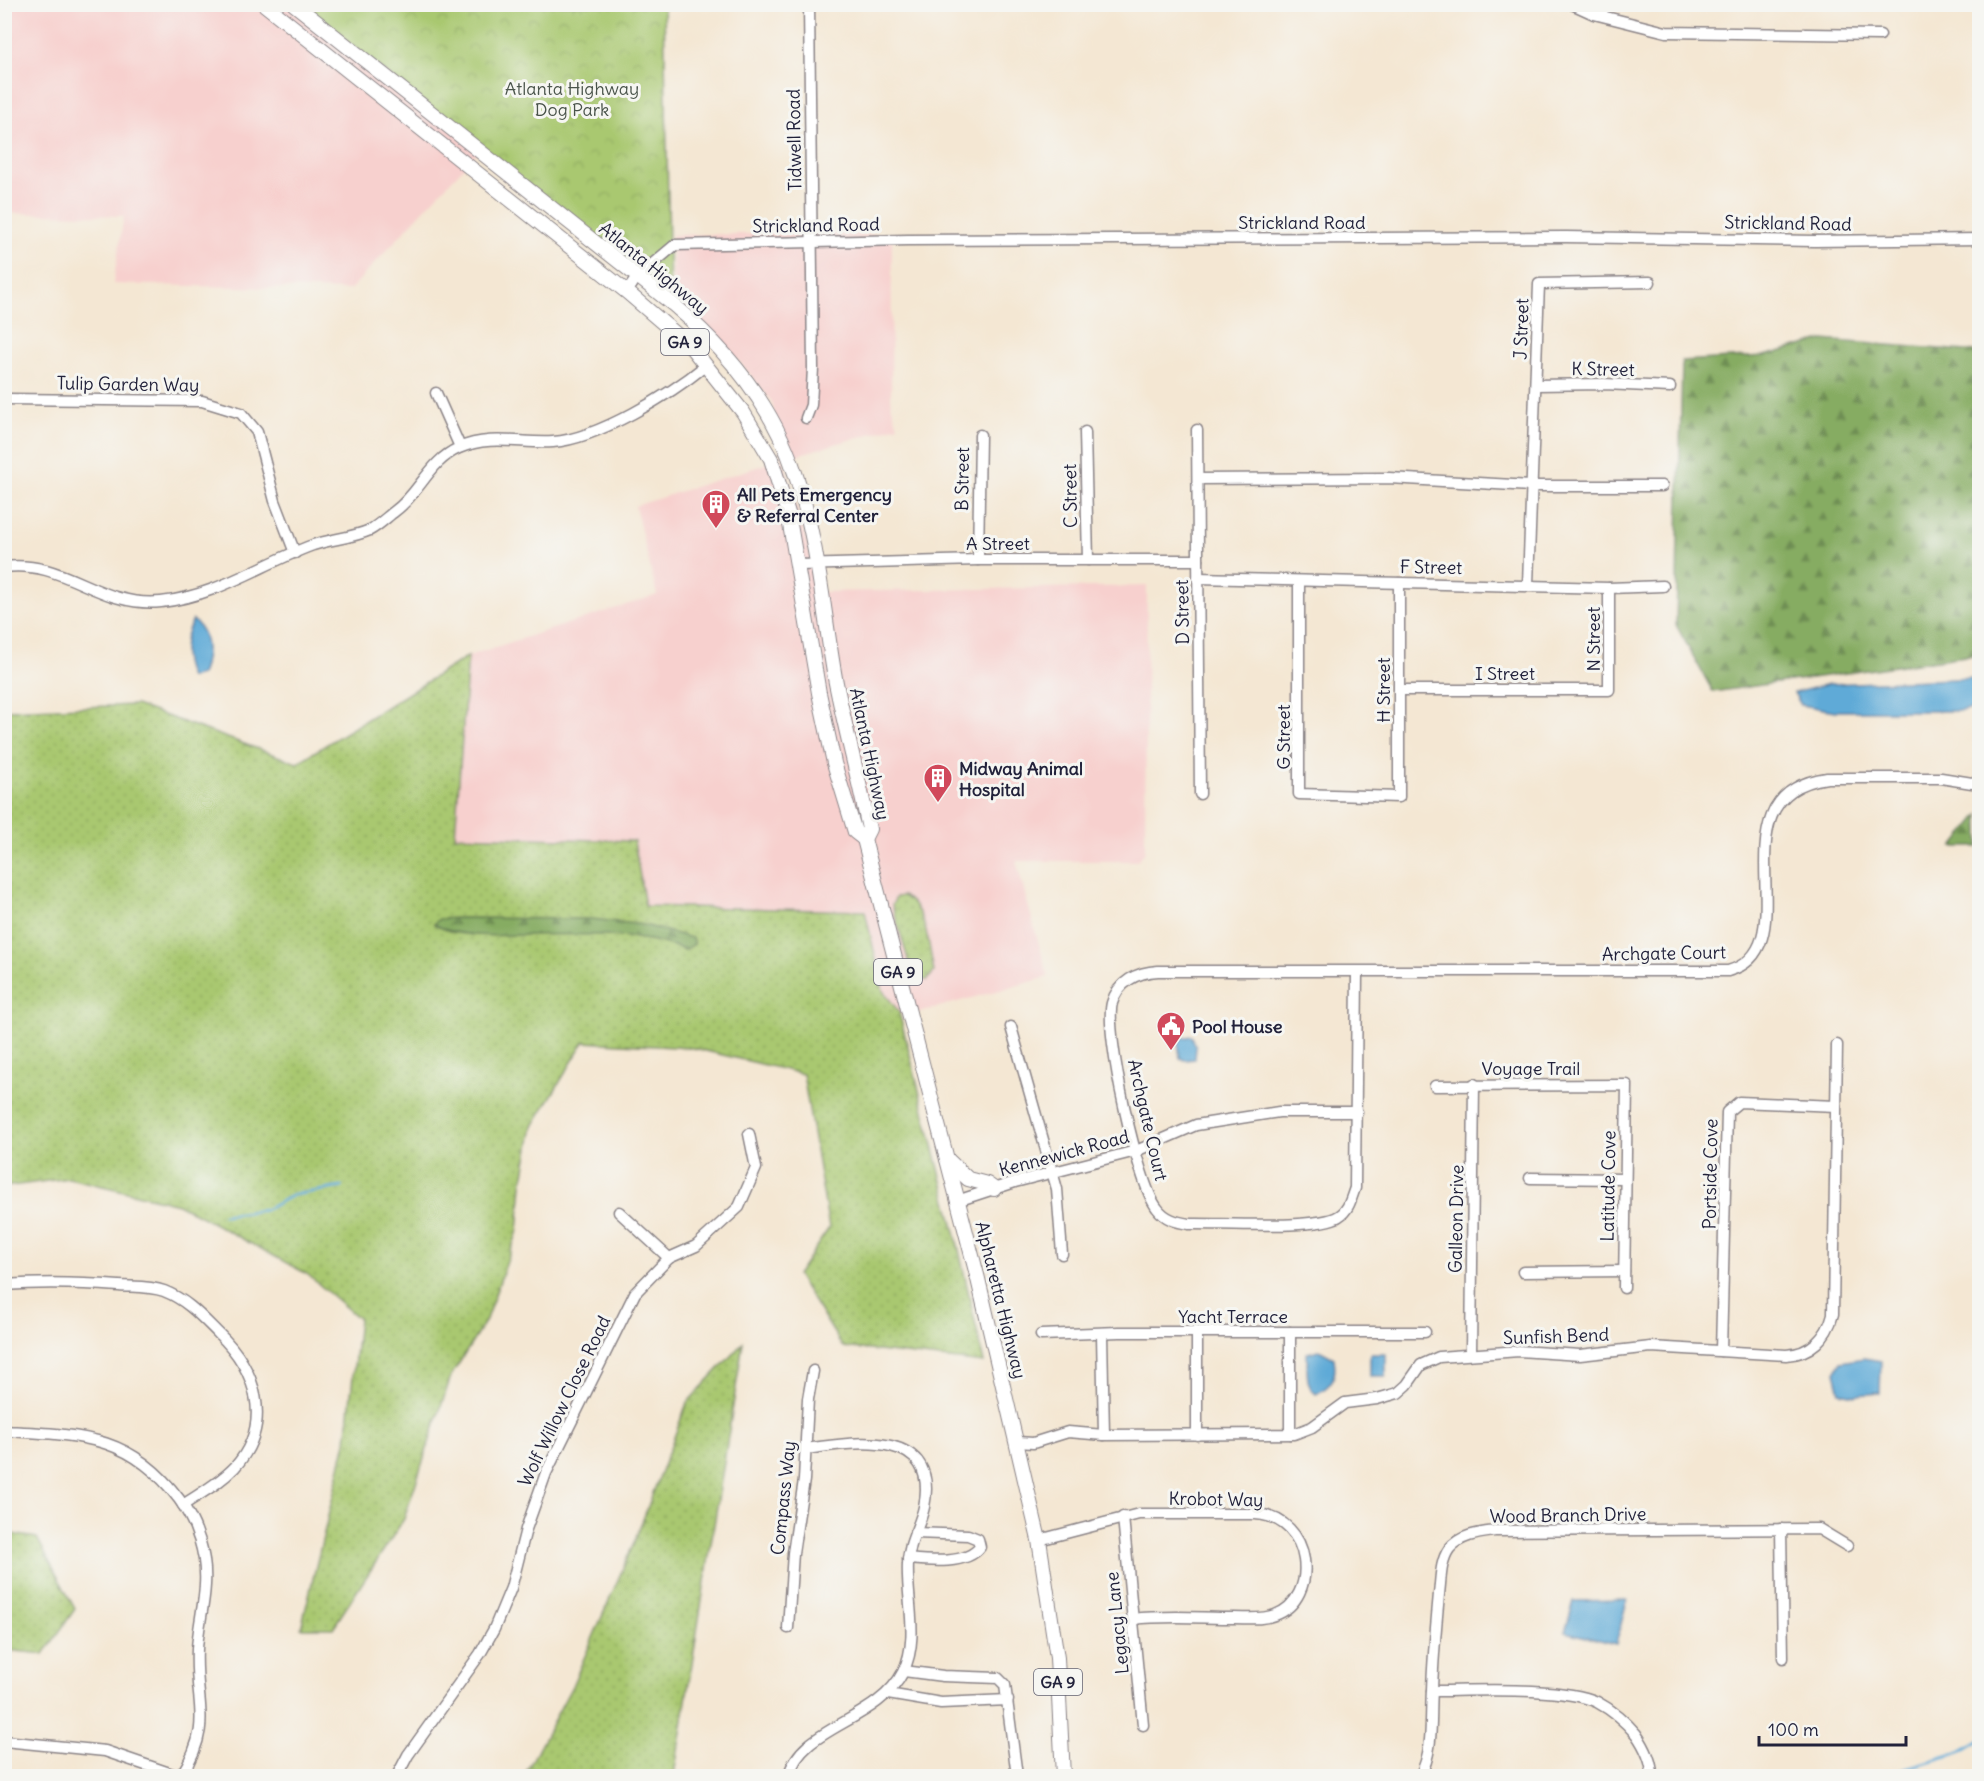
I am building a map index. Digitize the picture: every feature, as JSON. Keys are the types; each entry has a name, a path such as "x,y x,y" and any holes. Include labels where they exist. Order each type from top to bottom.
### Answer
{"main road":[{"name":"Atlanta Highway","path":"264,4 627,292 690,347 743,412 771,459 788,513 830,748 855,832 864,839 869,829 841,706 818,564 796,475 765,410 741,373 708,335 294,4"},
{"name":"Alpharetta Highway","path":"864,839 1018,1442 1039,1540 1057,1658 1062,1776"},
{"path":"946,1158 968,1179 987,1184 994,1189"}],"street":[{"name":"Tidwell Road","path":"806,418 811,405 813,386 813,241 809,150 808,4"},
{"path":"1572,4 1608,18 1666,32 1880,35"},
{"name":"Strickland Road","path":"627,292 638,278 675,245 813,241 1555,237 1815,241 1980,239"},
{"name":"J Street","path":"1531,486 1539,284 1650,282"},
{"path":"4,567 21,565 46,568 112,598 159,602 189,597 221,587 313,545 369,530 399,508 435,464 460,447 496,440 551,442 585,436 669,392 705,366"},
{"name":"K Street","path":"1536,385 1670,387"},
{"path":"436,393 460,447"},
{"name":"Tulip Garden Way","path":"4,399 202,401 241,413 257,432 275,501 295,553"},
{"name":"D Street","path":"1197,430 1200,794"},
{"name":"C Street","path":"1085,432 1088,560"},
{"name":"B Street","path":"978,560 980,435"},
{"path":"1198,479 1389,478 1531,486 1662,486"},
{"path":"1528,584 1531,486"},
{"name":"A Street","path":"799,565 978,560 1198,560"},
{"name":"F Street","path":"1198,578 1528,584 1609,588 1663,586"},
{"name":"G Street","path":"1299,580 1299,794 1399,797"},
{"name":"H Street","path":"1399,583 1399,797"},
{"name":"N Street","path":"1609,588 1609,690"},
{"name":"I Street","path":"1400,690 1609,690"},
{"name":"Archgate Court","path":"1357,972 1355,1188 1349,1205 1338,1217 1310,1223 1189,1224 1172,1220 1162,1214 1151,1199 1136,1151 1123,1100 1111,1021 1114,996 1126,982 1137,975 1158,971 1720,972 1735,969 1754,956 1761,943 1764,923 1766,833 1775,810 1789,794 1810,782 1827,778 1941,778 1972,783"},
{"path":"1011,1027 1057,1189 1062,1254"},
{"name":"Sunfish Bend","path":"1018,1442 1033,1443 1068,1432 1104,1435 1290,1434 1312,1427 1345,1403 1377,1399 1398,1393 1407,1385 1421,1365 1429,1360 1471,1354 1487,1355 1519,1351 1580,1355 1651,1347 1800,1353 1819,1341 1829,1326 1834,1307 1837,1045"},
{"name":"Galleon Drive","path":"1471,1354 1474,1084"},
{"name":"Voyage Trail","path":"1435,1086 1627,1084"},
{"name":"Latitude Cove","path":"1624,1288 1627,1084"},
{"name":"Portside Cove","path":"1721,1351 1727,1112 1730,1107 1739,1102 1836,1106"},
{"name":"Kennewick Road","path":"957,1201 1053,1172 1136,1151 1157,1144 1196,1125 1279,1112 1357,1112"},
{"name":"Wolf Willow Close Road","path":"397,1776 408,1755 480,1654 494,1629 511,1588 535,1501 552,1460 635,1293 669,1258 696,1246 739,1207 756,1168 749,1134"},
{"path":"1530,1178 1624,1179"},
{"path":"619,1212 669,1258"},
{"path":"1523,1272 1624,1271"},
{"path":"4,1285 54,1282 161,1290 187,1302 235,1349 250,1374 255,1388 256,1417 253,1434 246,1450 231,1470 183,1505"},
{"path":"1290,1332 1290,1434"},
{"name":"Yacht Terrace","path":"1041,1335 1425,1332"},
{"path":"1197,1333 1197,1435"},
{"path":"1102,1334 1104,1435"},
{"name":"Compass Way","path":"788,1628 793,1553 806,1449 808,1399 813,1371"},
{"path":"4,1431 71,1435 122,1449 147,1463 183,1505 199,1538 206,1584 197,1648 202,1716 195,1753 180,1776 105,1751 4,1741"},
{"path":"789,1776 795,1758 813,1741 869,1710 888,1694 904,1671 912,1617 908,1559 927,1489 920,1466 911,1455 892,1445 876,1443 806,1449"},
{"name":"Krobot Way","path":"1039,1540 1074,1533 1139,1514 1270,1516 1292,1529 1303,1554 1303,1578 1300,1591 1287,1609 1276,1615 1257,1618 1133,1619"},
{"name":"Legacy Lane","path":"1123,1517 1143,1725"},
{"path":"1781,1529 1783,1658"},
{"name":"Wood Branch Drive","path":"1420,1776 1430,1743 1443,1561 1450,1548 1462,1539 1475,1533 1495,1531 1819,1529 1847,1546"},
{"path":"908,1559 961,1559 974,1556 980,1547 978,1539 968,1535 915,1533"},
{"path":"904,1671 943,1676 998,1678 1005,1685 1008,1700 1017,1776"},
{"path":"1432,1691 1538,1693 1582,1697 1596,1702 1614,1713 1631,1728 1647,1752 1652,1766 1652,1776"},
{"path":"888,1694 915,1701 941,1703 1008,1700"}],"shaded area":[{"path":"4,5 302,5 483,146 350,290 113,284 124,216 5,213"},
{"path":"815,233 892,235 891,404 898,426 783,459 821,592 1147,586 1145,852 1137,861 1016,861 1048,977 906,1016 899,1012 883,991 864,911 645,906 455,836 468,656 657,595 635,506 782,459 772,402 733,354 673,295 672,235"}],"green space":[{"name":"Atlanta Highway Dog Park","path":"300,5 664,5 670,297"},
{"path":"1822,340 1979,352 1979,654 1713,692 1676,625 1682,361 1764,356"},
{"path":"468,656 455,836 634,841 645,906 865,911 883,991 899,1012 955,1232 984,1363 843,1347 797,1275 829,1228 803,1074 693,1048 584,1042 533,1126 522,1185 518,1231 485,1322 451,1376 404,1519 333,1628 301,1628 346,1442 359,1319 307,1274 178,1204 69,1178 5,1187 5,710 136,705 297,763"},
{"path":"1979,815 1979,847 1953,847"},
{"path":"903,896 917,910 926,930 934,972 927,980 914,980 892,905 896,897"},
{"path":"439,919 592,919 644,925 692,938 694,944 685,950 648,940 608,935 480,936 444,929 434,924"},
{"path":"743,1343 674,1776 524,1776 572,1686 636,1538 687,1403"},
{"path":"5,1533 37,1538 75,1609 44,1654 5,1650"}],"water":[{"path":"193,620 199,625 205,638 206,653 201,675 190,678 185,663 184,649"},
{"path":"1979,678 1979,708 1960,711 1835,711 1801,705 1794,693 1829,684"},
{"path":"1192,1036 1196,1047 1195,1059 1184,1060 1180,1058 1178,1042 1181,1038"},
{"path":"1319,1350 1334,1358 1335,1370 1330,1384 1316,1394 1308,1381 1307,1353"},
{"path":"1370,1354 1386,1354 1386,1376 1370,1376"},
{"path":"1864,1358 1881,1361 1880,1393 1856,1395 1840,1392 1835,1372 1841,1362"},
{"path":"1627,1600 1616,1644 1565,1632 1574,1601"}],"waterway":[{"path":"223,1215 265,1210 293,1195 342,1187"},
{"path":"1890,1776 1906,1768 1960,1752 1980,1740"}],"place":[{"name":"All Pets Emergency & Referral Center","path":"716,530"},
{"name":"Midway Animal Hospital","path":"938,804"},
{"name":"Pool House","path":"1171,1052"}]}
